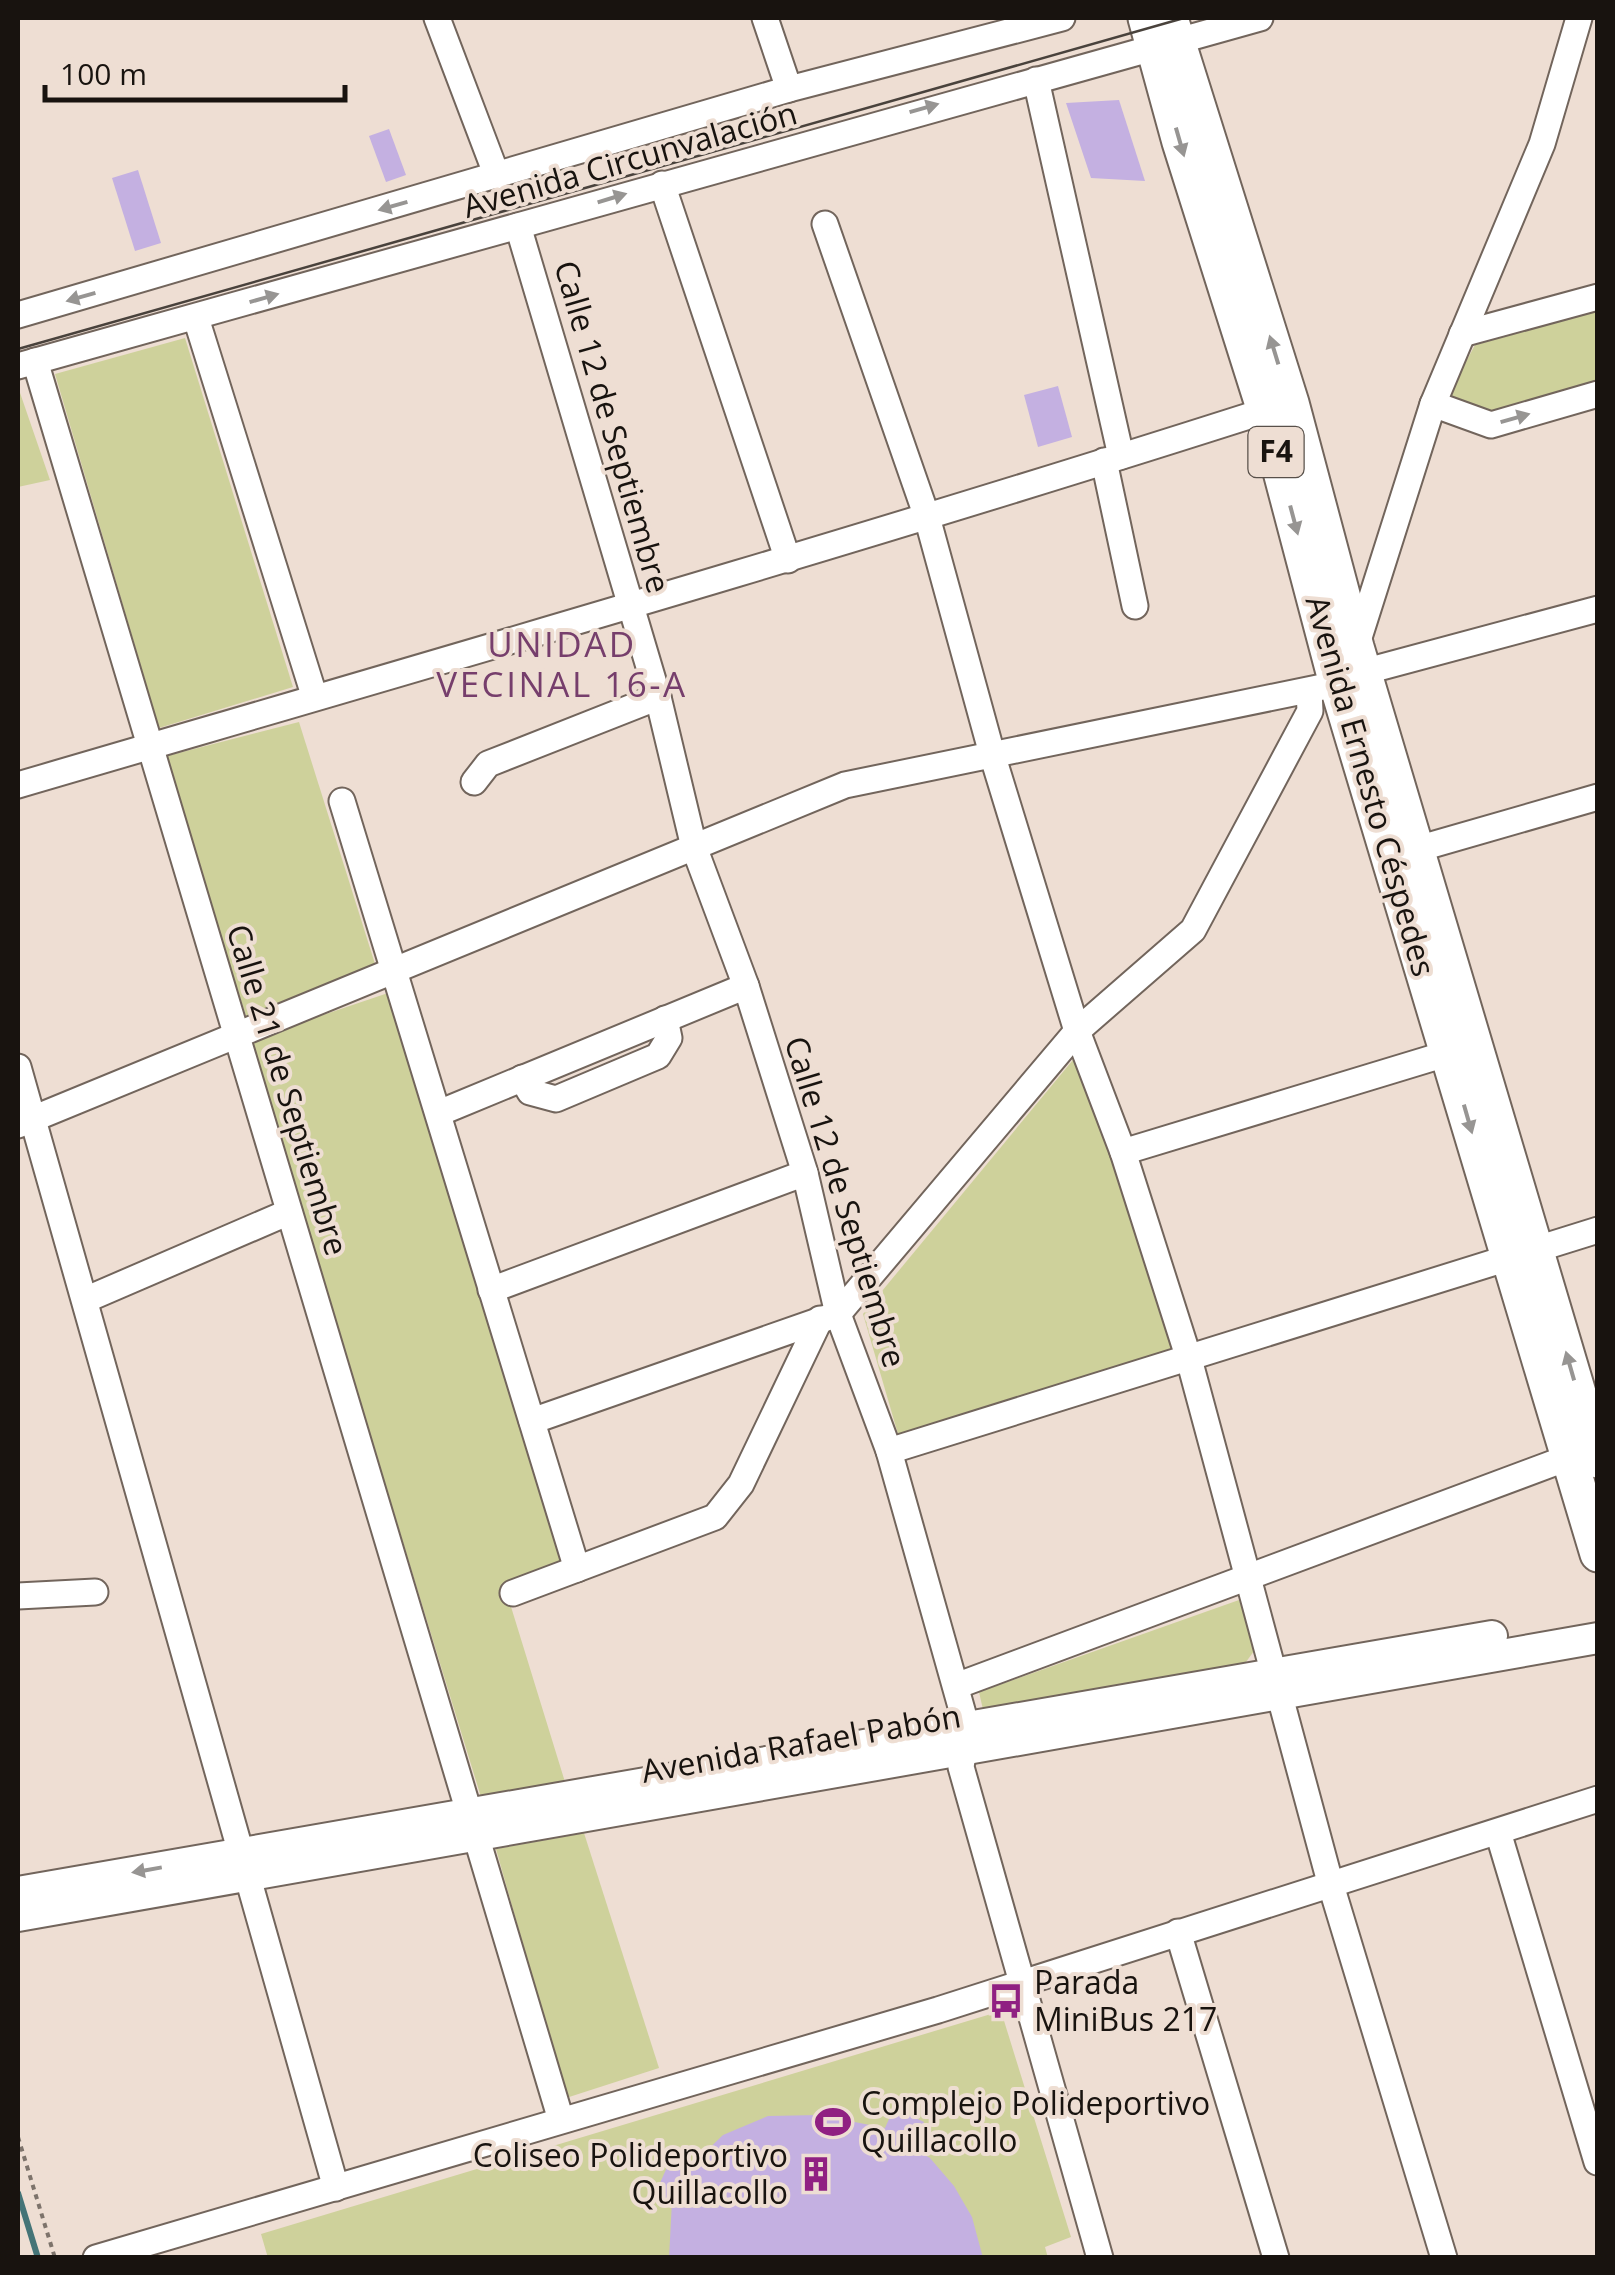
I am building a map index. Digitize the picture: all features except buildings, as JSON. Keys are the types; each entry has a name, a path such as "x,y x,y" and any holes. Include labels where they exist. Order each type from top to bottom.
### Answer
{"highway":[{"name":"Avenida Ernesto Céspedes","path":"1162,31 1278,407 1341,674 1402,853 1522,1253"},
{"name":"Avenida Ernesto Céspedes","path":"1402,853 1449,1053 1590,1454 1598,1554"}],"main road":[{"name":"Avenida Rafael Pabón","path":"18,1892 245,1865 473,1828 1276,1684 1598,1618"},
{"name":"Avenida Rafael Pabón","path":"1276,1684 1598,1638"},
{"name":"Avenida Rafael Pabón","path":"18,1916 245,1865"}],"street":[{"path":"438,18 497,176"},
{"path":"765,18 788,89"},
{"name":"Avenida Circunvalación","path":"18,315 788,89 1062,18"},
{"name":"Avenida Circunvalación","path":"26,364 1036,80 1162,31 1260,18"},
{"path":"513,1594 715,1517 741,1484 829,1316 1077,1032 1193,930 1310,711 1341,674 1433,404 1542,144 1579,18"},
{"path":"1036,80 1113,459 1135,606"},
{"path":"662,184 788,560"},
{"path":"825,224 926,516 992,754 1077,1032 1123,1152 1189,1359 1330,1882 1444,2258"},
{"name":"Calle 12 de Septiembre","path":"518,226 658,697 694,847 746,986 804,1173 829,1316 890,1451 956,1686 965,1739 961,1767 1100,2258"},
{"path":"1462,334 1598,296"},
{"path":"196,318 314,695"},
{"name":"Calle 21 de Septiembre","path":"26,364 290,1212 561,2120"},
{"path":"1433,404 1491,425 1598,394"},
{"path":"18,785 314,695 631,608 1278,407"},
{"path":"25,1122 845,785 1341,674 1598,609"},
{"path":"474,782 488,764 658,697"},
{"path":"1402,853 1598,797"},
{"path":"342,801 576,1569"},
{"path":"439,1112 746,986"},
{"path":"1123,1152 1449,1053"},
{"path":"18,1067 25,1122 85,1300 336,2188"},
{"path":"491,1290 804,1173"},
{"path":"85,1300 290,1212"},
{"path":"890,1451 1598,1230"},
{"path":"532,1421 829,1316"},
{"path":"956,1686 1590,1454"},
{"path":"18,1596 95,1592"},
{"path":"96,2258 1021,1981 1598,1798"},
{"path":"1498,1832 1597,2162"},
{"path":"1178,1932 1276,2258"}],"path":[{"path":"18,2136 56,2258"}],"green space":[{"path":"1597,311 1597,386 1491,415 1444,402 1475,345"},
{"path":"185,338 293,687 159,728 55,374"},
{"path":"18,387 50,480 18,487"},
{"path":"299,722 375,964 247,1019 163,757"},
{"path":"388,993 565,1565 504,1584 565,1782 481,1797 249,1040"},
{"path":"1082,1049 1175,1350 898,1434 863,1314"},
{"path":"1239,1600 1257,1647 1243,1666 984,1714 979,1692"},
{"path":"584,1833 659,2068 566,2098 496,1849"},
{"name":"Complejo Polideportivo Quillacollo","path":"1001,2011 1071,2237 1045,2247 1048,2258 268,2258 261,2234"}],"waterway":[{"path":"18,2193 38,2258"}],"tram line":[{"path":"18,349 1184,18"}],"place":[{"name":"Parada MiniBus 217","path":"1006,2001"},
{"name":"Complejo Polideportivo Quillacollo","path":"833,2122"},
{"name":"Coliseo Polideportivo Quillacollo","path":"816,2174"}],"district":[{"name":"UNIDAD VECINAL 16-A","path":"562,665"}]}
